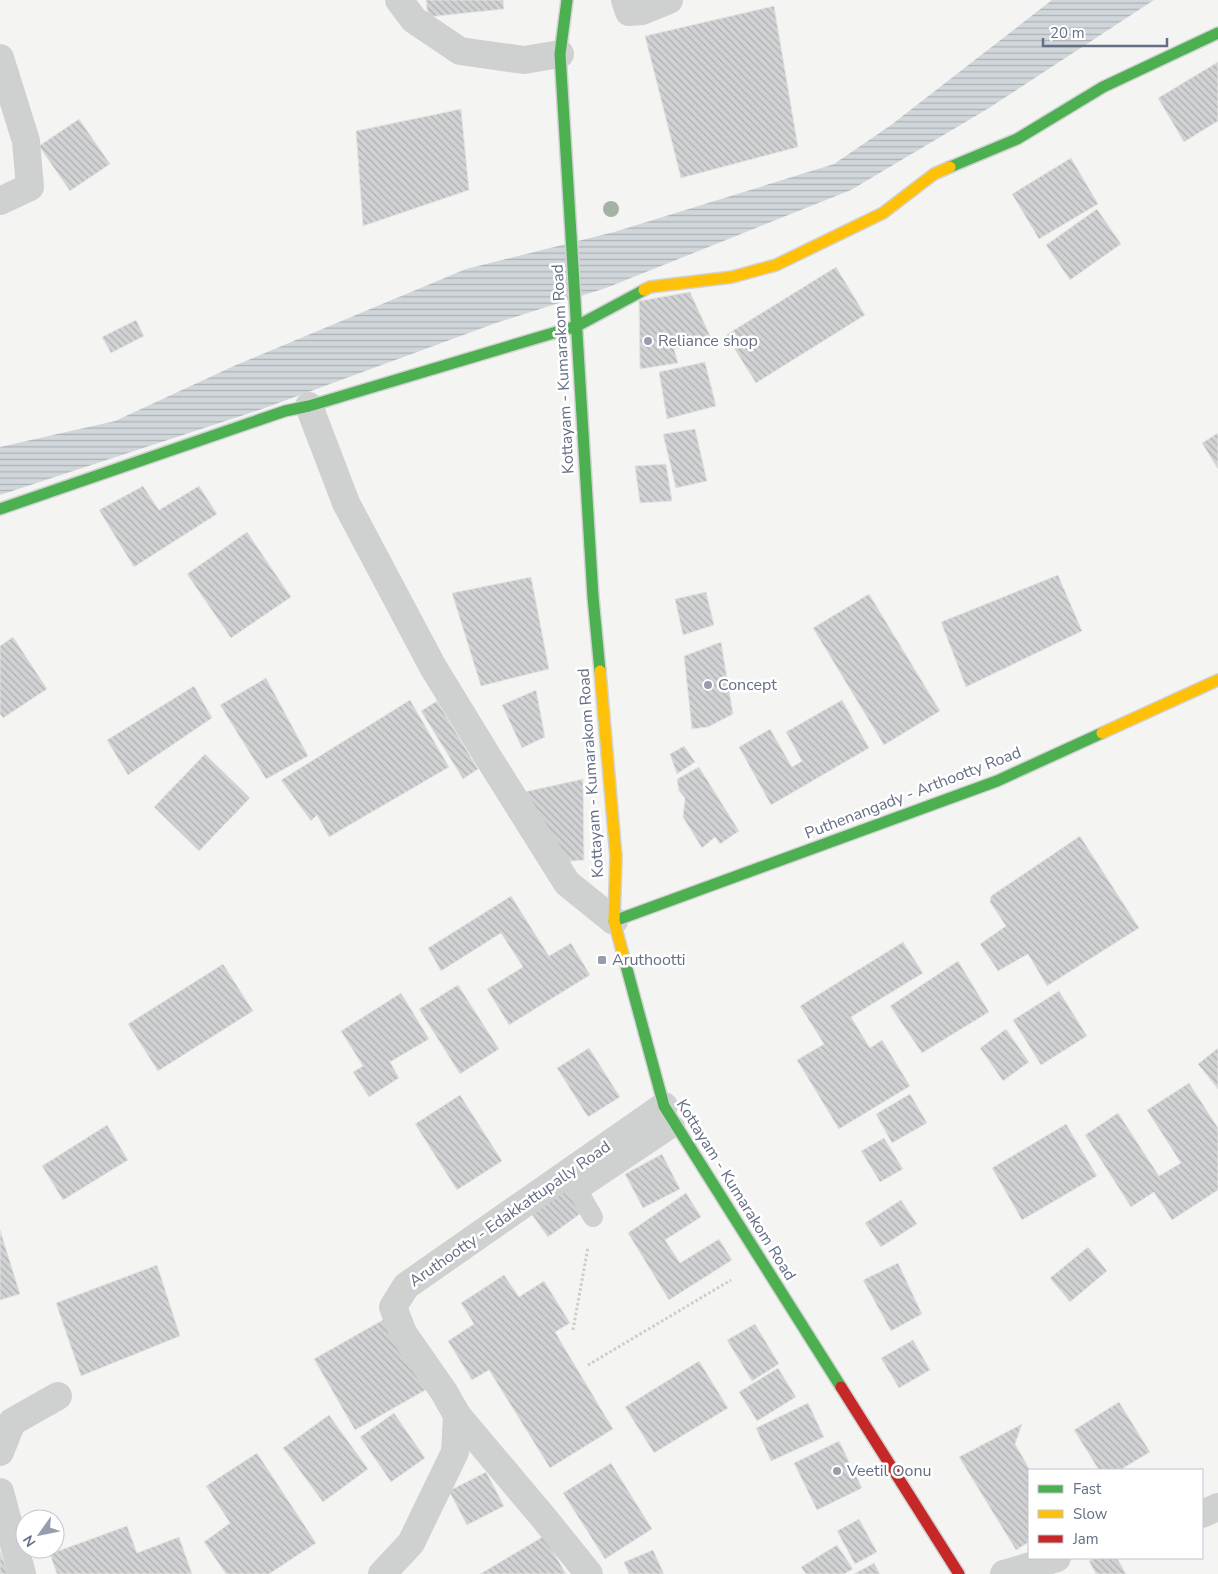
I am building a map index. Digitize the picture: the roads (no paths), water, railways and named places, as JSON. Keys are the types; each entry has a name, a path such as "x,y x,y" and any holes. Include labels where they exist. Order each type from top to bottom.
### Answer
{"main road":[{"name":"Kottayam - Kumarakom Road","path":"567,0 560,54 593,597 616,856 614,921 669,1116 958,1574"},
{"path":"0,509 276,414 309,406 577,321 650,287 732,277 776,265 883,212 934,174 1017,139 1103,87 1218,34"},
{"name":"Puthenangady - Arthootty Road","path":"614,921 997,781 1218,680"}],"street":[{"path":"399,0 414,20 460,50 524,60 560,54"},
{"path":"625,0 629,12 642,11 669,0"},
{"path":"0,58 26,141 30,187 0,201"},
{"path":"309,406 346,503 433,667 567,883 614,921"},
{"name":"Aruthootty - Edakkattupally Road","path":"457,1415 444,1392 403,1333 393,1307 406,1286 669,1116"},
{"path":"0,1452 12,1422 58,1396"},
{"path":"382,1574 411,1543 455,1452 457,1415"},
{"path":"457,1415 543,1516 589,1574"},
{"path":"0,1492 22,1574"},
{"path":"1203,1514 1218,1507"},
{"path":"1004,1574 1054,1559"}],"lane":[{"path":"593,1217 578,1191 669,1116"}],"place":[{"name":"Reliance shop","path":"648,341"},
{"name":"Concept","path":"708,685"},
{"name":"Aruthootti","path":"602,960"},
{"name":"Veetil Oonu","path":"837,1471"}]}
